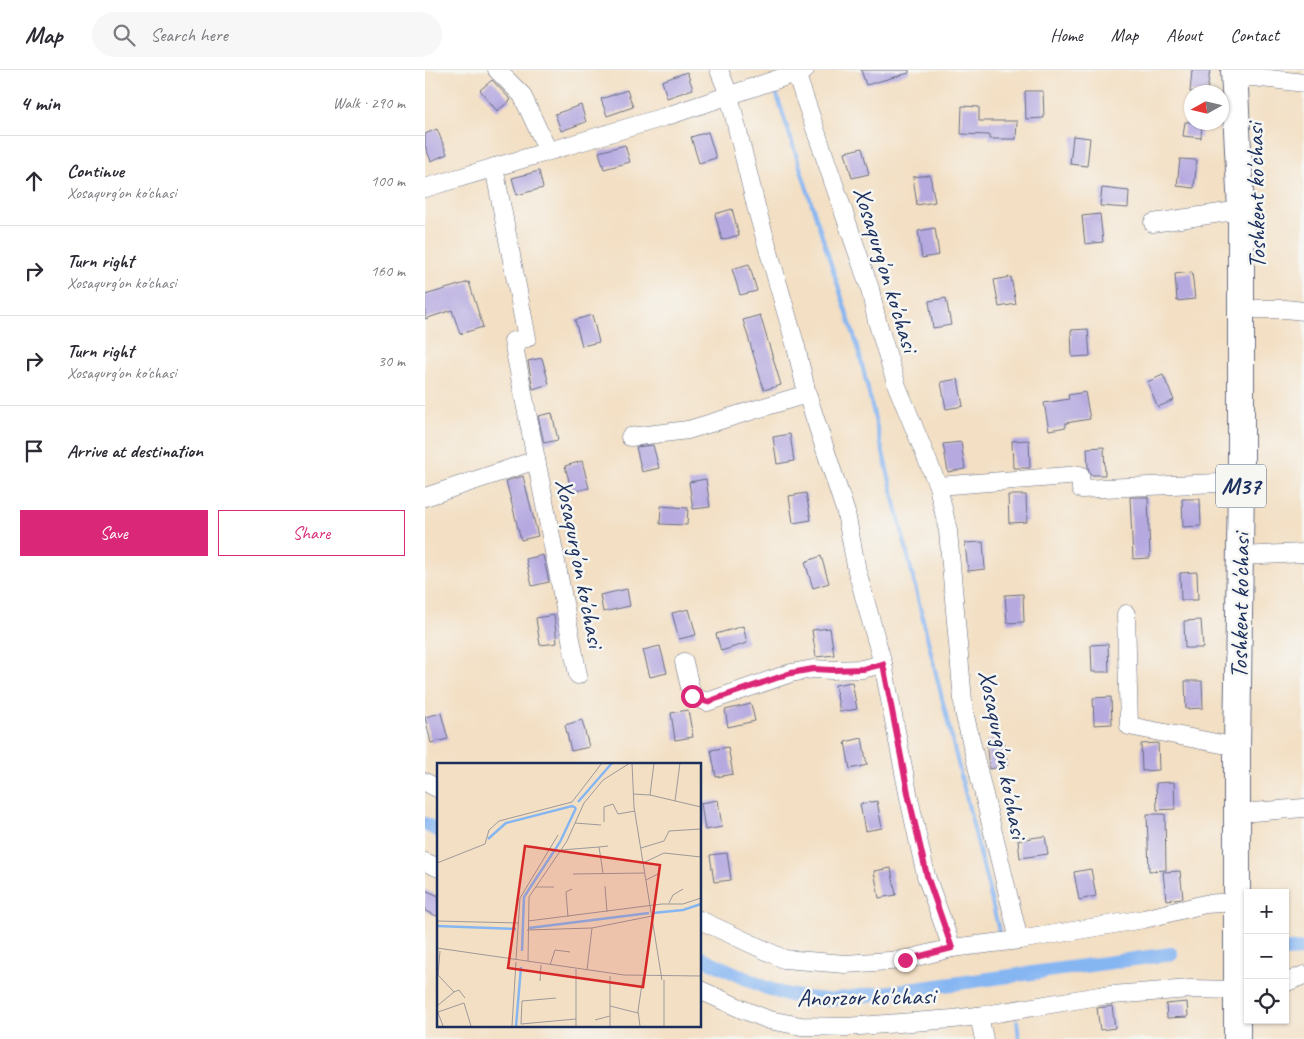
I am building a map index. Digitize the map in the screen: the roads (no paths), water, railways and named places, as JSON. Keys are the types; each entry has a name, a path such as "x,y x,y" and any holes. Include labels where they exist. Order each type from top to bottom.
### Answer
{"highway":[{"name":"Toshkent ko'chasi","path":"1243,74 1241,482 1248,556 1252,812 1245,889"},
{"name":"Toshkent ko'chasi","path":"1243,74 1255,178 1256,309 1248,556 1237,748 1244,897"},
{"name":"M37","path":"1237,1039 1236,990 1244,897"},
{"path":"1253,1024 1253,1039"}],"street":[{"path":"497,70 522,95 548,151"},
{"path":"719,70 729,95 757,210 796,347 807,394 846,513 857,572 883,664 909,798 927,876 952,948"},
{"path":"426,186 664,117 800,71"},
{"name":"Xosaqurg'on ko'chasi","path":"800,71 870,289 877,321 897,386 938,486 948,531 964,712 1019,940"},
{"path":"1243,74 1304,83"},
{"name":"Xosaqurg'on ko'chasi","path":"494,167 527,338 513,341 578,675"},
{"path":"1153,224 1241,210"},
{"path":"1256,309 1285,308 1304,311"},
{"path":"630,437 688,430 807,394"},
{"name":"Xosaqurg'on ko'chasi","path":"425,497 536,460"},
{"path":"938,486 1080,475 1081,489 1241,482"},
{"path":"1248,556 1304,553"},
{"path":"1126,614 1129,726 1237,748"},
{"path":"684,662 692,696 707,702 791,673 813,669 863,669 883,664"},
{"path":"425,782 437,788"},
{"path":"1252,812 1304,808"},
{"path":"425,862 437,867"},
{"path":"701,916 784,958 845,964 905,960 952,948 1019,940 1144,919 1205,904 1244,897"},
{"path":"1289,981 1304,975"},
{"name":"Anorzor ko'chasi","path":"701,990 769,1020 801,1026 846,1027 979,1016 1099,996 1189,989 1236,990"},
{"path":"979,1016 984,1039"}],"waterway":[{"path":"774,86 858,348 999,931"},
{"path":"425,824 437,830"},
{"path":"1289,950 1304,949"},
{"path":"701,957 764,987 784,994 829,1000 1171,954"},
{"path":"1017,1021 1019,1039"}]}
